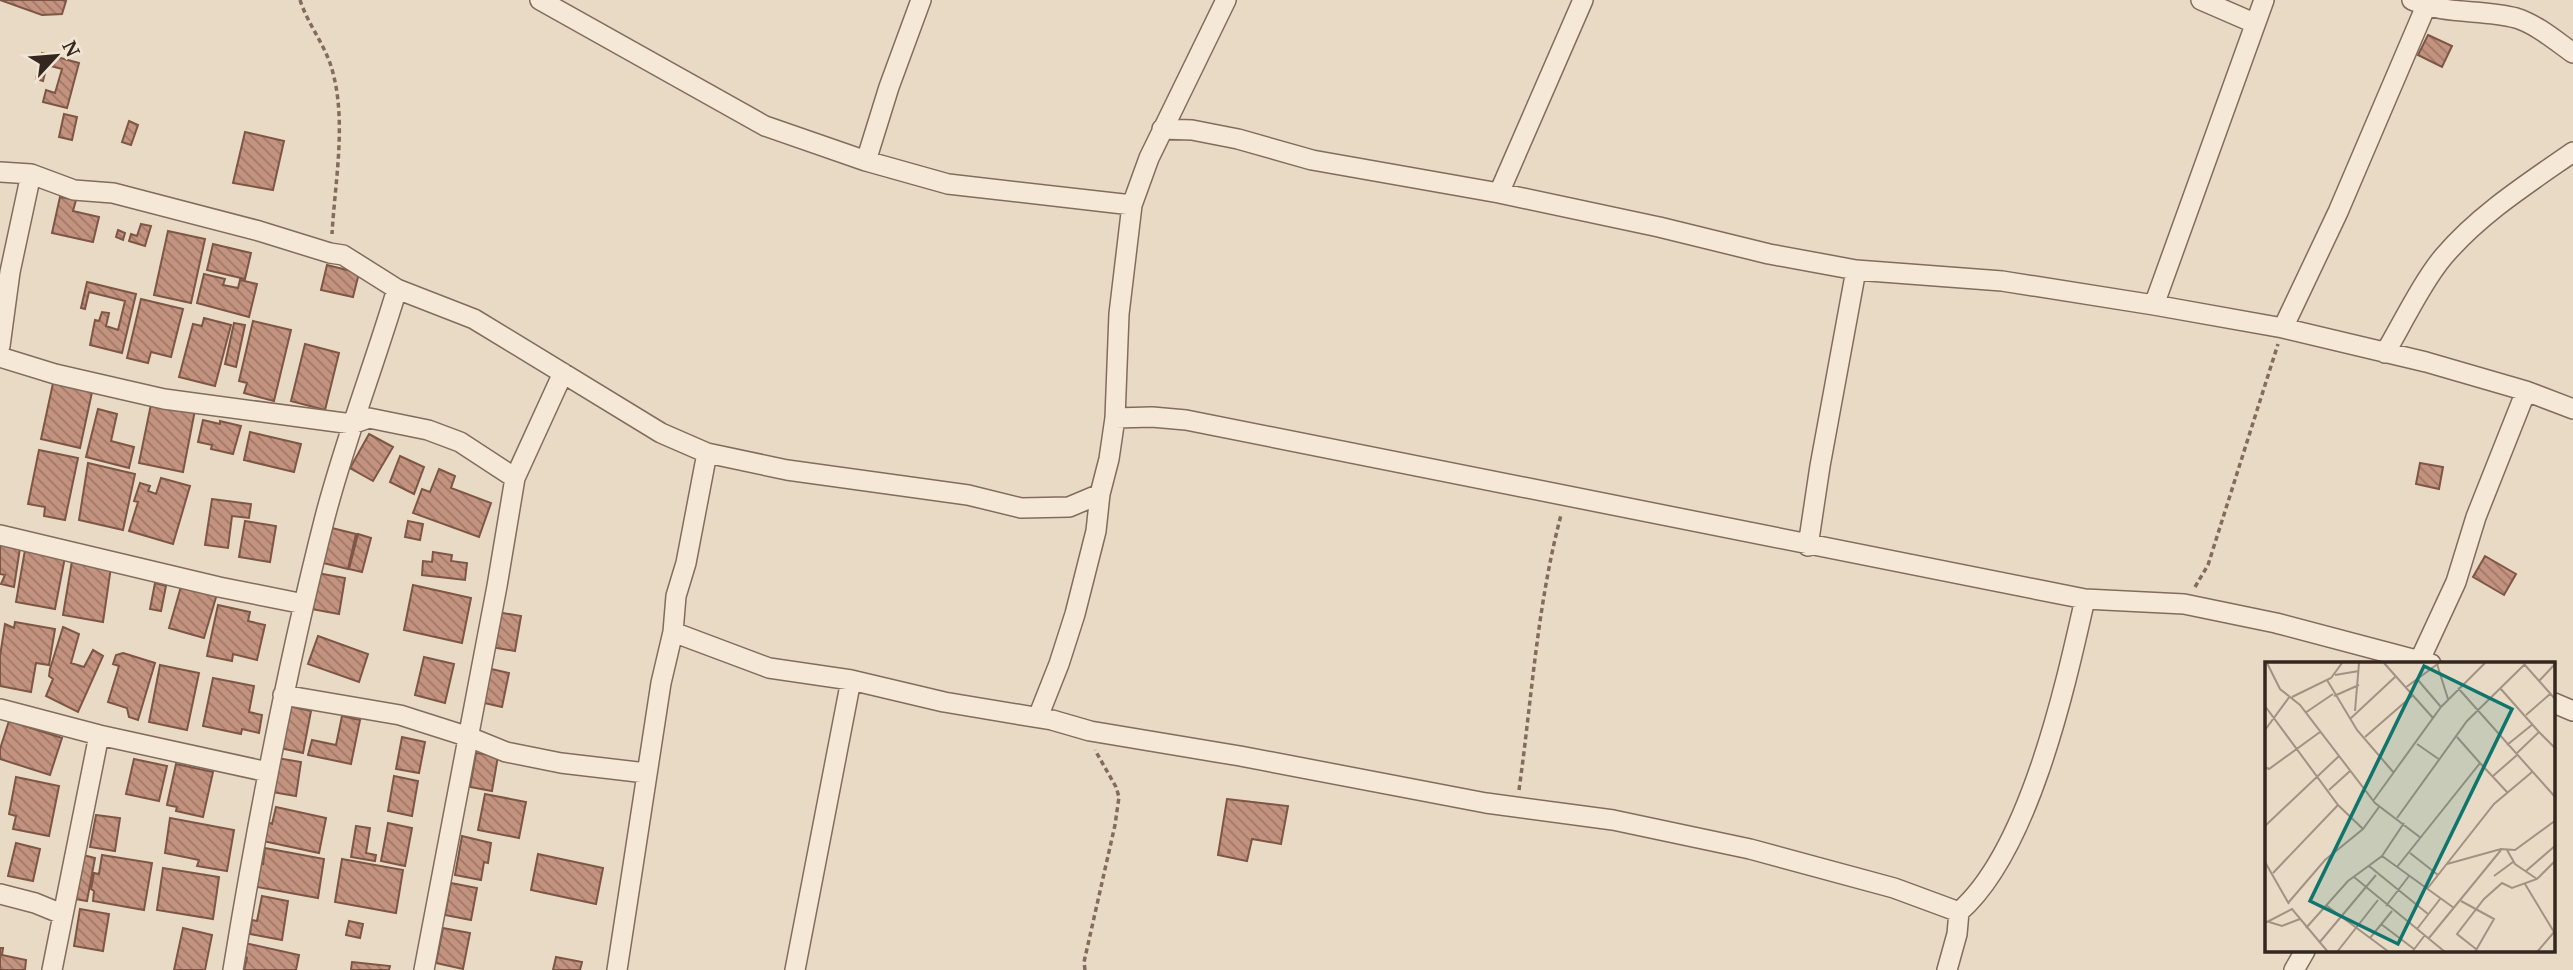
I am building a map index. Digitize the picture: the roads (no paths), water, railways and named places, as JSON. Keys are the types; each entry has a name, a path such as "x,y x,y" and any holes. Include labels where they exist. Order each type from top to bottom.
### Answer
{"street":[{"path":"540,0 765,127 866,162 948,184 1132,205"},
{"path":"866,162 889,87 921,0"},
{"path":"1038,717 1075,614 1096,531 1100,494 1115,418 1119,314 1132,205 1149,158 1226,0"},
{"path":"1499,193 1583,0"},
{"path":"2201,0 2254,23"},
{"path":"2154,305 2264,0"},
{"path":"2283,328 2338,212 2419,3 2493,6 2573,53"},
{"path":"1163,129 1192,130 1238,139 1312,160 1499,193 1769,254 1856,270 2002,281 2283,328 2526,391 2573,409"},
{"path":"2385,353 2442,259 2473,225 2517,190 2573,152"},
{"path":"0,172 31,174 74,190 113,193 343,255 397,289 474,319 661,433 707,453 787,470 968,495 1021,508 1069,507 1100,494"},
{"path":"0,346 10,272 31,174"},
{"path":"1808,546 1856,270"},
{"path":"233,970 268,772 304,604 352,424 397,289"},
{"path":"0,357 55,374 164,398 352,424 369,418 428,430 460,442 515,478"},
{"path":"424,970 515,478 564,373"},
{"path":"2423,662 2456,582 2476,517 2526,391"},
{"path":"1115,418 1186,420 1808,546 2085,599 2184,604 2276,622 2419,662"},
{"path":"617,970 646,773 661,683 673,632 676,596 686,563 707,453"},
{"path":"0,536 304,604"},
{"path":"1947,970 1957,934 1959,912 1984,885 2029,797 2069,669 2085,599"},
{"path":"673,632 769,668 851,680 944,702 1038,717 1090,731 1240,756 1486,803 1613,820 1751,849 1894,888 1959,912"},
{"path":"795,970 851,680"},
{"path":"283,695 400,715 506,752 646,773"},
{"path":"2556,704 2573,711"},
{"path":"0,709 100,735 268,772"},
{"path":"52,970 100,735"},
{"path":"0,894 35,902 62,914"},
{"path":"2294,970 2304,953"}]}
